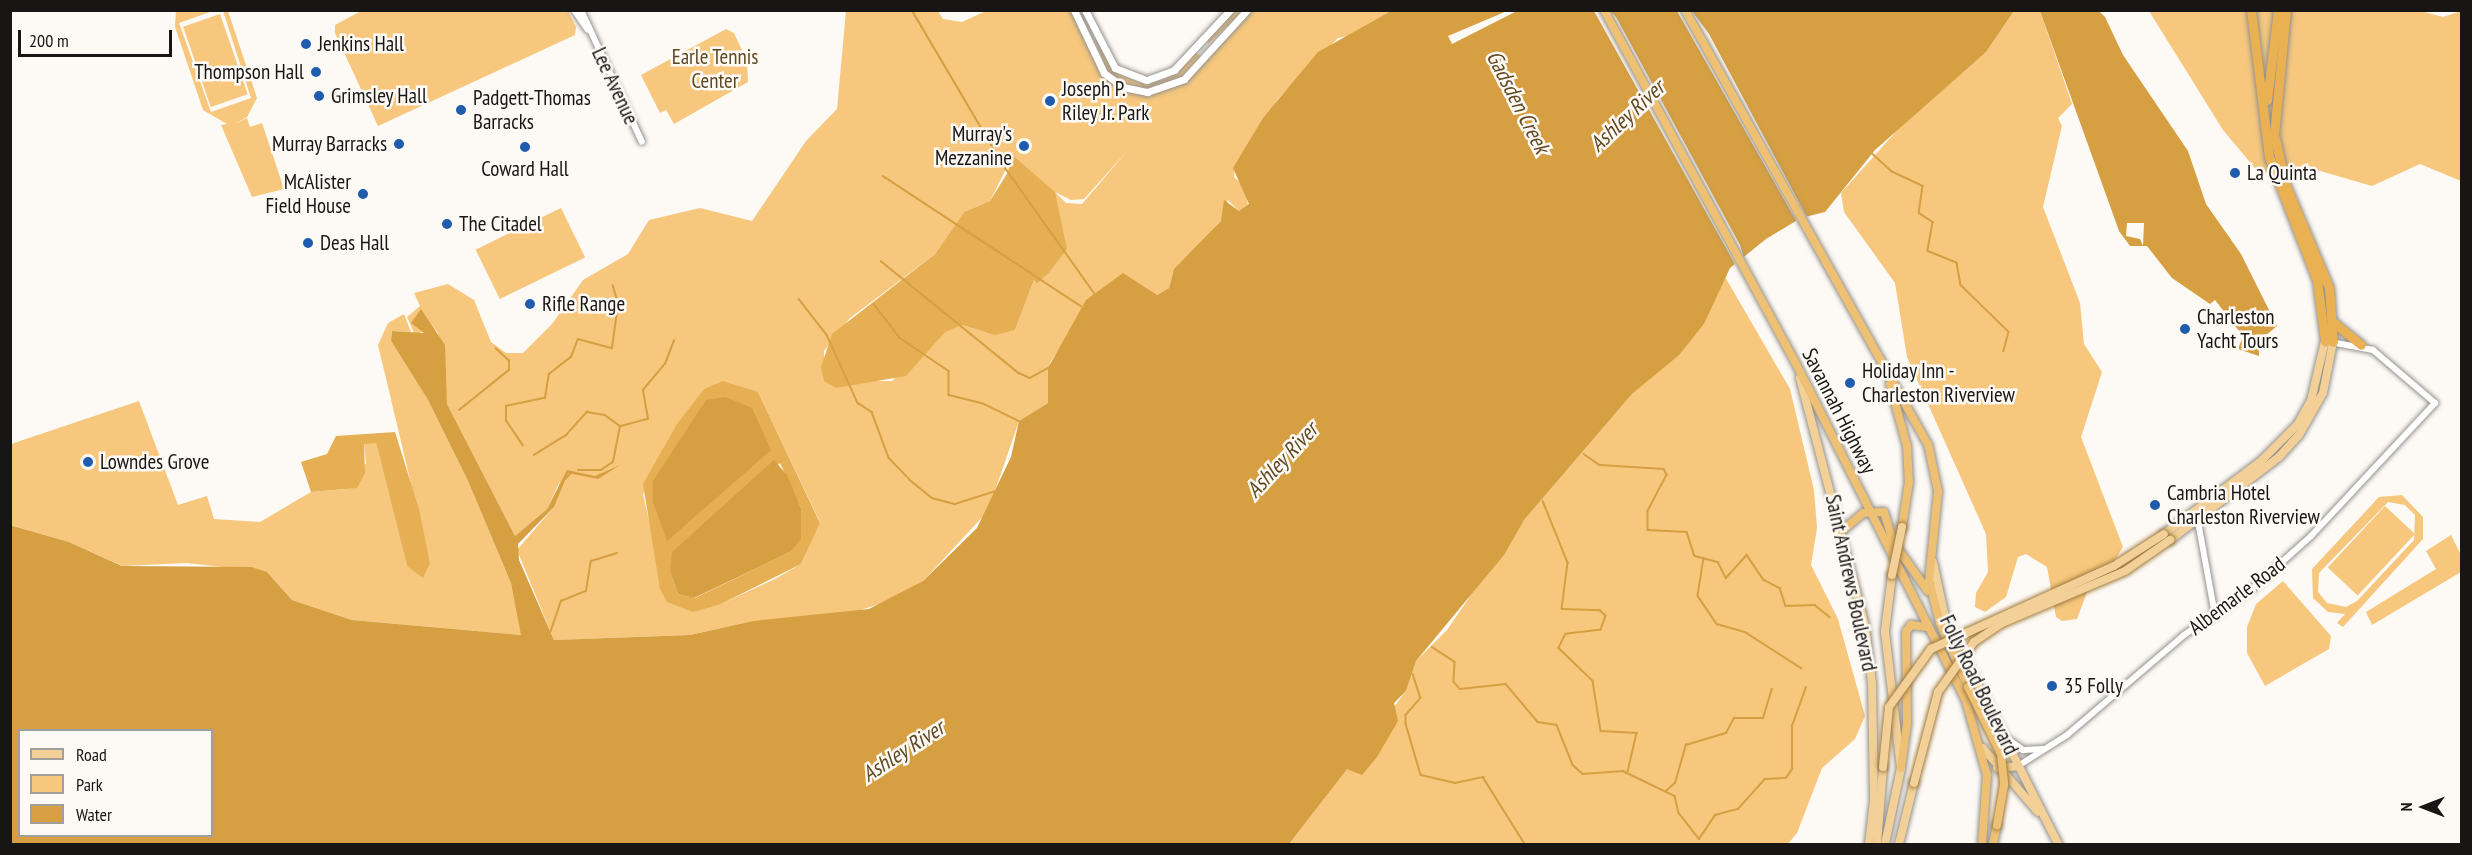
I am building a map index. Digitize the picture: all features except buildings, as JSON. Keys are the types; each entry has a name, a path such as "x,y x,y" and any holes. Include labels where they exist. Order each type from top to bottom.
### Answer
{"highway":[{"name":"Savannah Highway","path":"1604,10 1795,362 1966,701 1983,748 1988,810 1982,844"},
{"path":"1686,10 1873,348 1920,427 1933,462 1938,491 1932,546 1933,601"},
{"path":"2251,10 2267,139 2317,280 2329,341"},
{"path":"2267,139 2267,88 2278,10"},
{"path":"2286,10 2276,86 2274,134 2279,177 2322,265 2333,322 2329,341"},
{"path":"2276,86 2292,10"},
{"path":"2333,322 2361,345"},
{"path":"1873,348 1893,390 1907,446 1909,482 1902,527"},
{"path":"1843,530 1870,511 1884,512 1893,542 1933,601 1968,687 2001,754 2004,785 1998,825 1992,844"},
{"path":"1901,768 1907,723 1906,632 1911,625 1927,627"}],"main road":[{"path":"1074,10 1104,73 1136,91 1175,85 1209,53 1248,10"},
{"path":"1085,10 1115,68 1139,79 1168,74 1230,10"},
{"path":"1084,34 1094,30"},
{"path":"1199,44 1209,53"},
{"path":"1899,844 1938,692 1974,642 2002,623 2125,571 2167,537 2195,510 2260,462 2298,424 2315,390 2329,341"},
{"path":"1877,844 1889,707 1931,649 2114,566 2198,520 2299,435 2323,393 2329,341"},
{"name":"Saint Andrews Boulevard","path":"1795,362 1843,530 1872,682 1874,801 1869,844"},
{"name":"Saint Andrews Boulevard","path":"1885,844 1901,768 1885,631 1892,575 1902,527"},
{"name":"Folly Road Boulevard","path":"1932,546 1946,622 2058,844"},
{"name":"Folly Road Boulevard","path":"1983,748 1995,768 2043,817"},
{"path":"1995,768 2018,766"}],"street":[{"path":"574,10 588,30"},
{"path":"581,10 588,30"},
{"name":"Lee Avenue","path":"588,30 642,142"},
{"path":"2329,341 2361,345"},
{"name":"Albemarle Road","path":"2018,766 2046,748 2311,536 2435,403 2361,345"},
{"path":"2195,510 2215,615"},
{"path":"2002,733 2023,750 2046,748"}],"green space":[{"path":"2417,10 2443,17 2461,11 2461,181 2420,164 2372,186 2310,168 2259,173 2223,130 2149,11"},
{"path":"176,11 213,11 179,23 211,112 251,98 223,11 228,11 257,98 247,117 235,124 247,118 250,127 262,123 284,189 252,197 221,125 227,124 203,110 175,27"},
{"path":"361,11 568,11 576,27 575,35 378,126 335,33 335,25"},
{"path":"846,11 938,11 943,19 962,22 986,11 1071,11 1108,81 1145,94 1185,80 1251,11 1393,11 1353,35 1338,38 1278,99 1235,167 1234,177 1245,187 1248,206 1239,211 1228,200 1221,221 1173,273 1169,288 1157,295 1105,287 1095,294 1050,363 1048,403 1019,421 988,511 923,581 889,601 851,613 753,621 690,635 554,640 517,550 554,507 560,481 547,509 515,536 447,404 438,333 421,311 419,327 424,331 415,335 407,317 420,306 414,293 448,284 474,300 491,342 506,353 523,353 552,324 583,280 628,254 649,220 700,208 752,221 806,141 837,109","holes":["1128,150 1082,204 1066,203 1055,192 1071,200 1084,199","1011,159 1065,251 1049,273 1037,284 1034,280 1015,330 985,332 962,325 945,331 892,381 824,381 824,351 850,318 935,254 964,212 990,201","704,389 758,392 820,522 801,564 775,579 721,604 667,602 643,494"]},
{"path":"1234,11 1244,11 1208,44 1207,39"},
{"path":"2014,11 2040,11 2072,104 2058,118 2062,126 2043,207 2080,303 2084,344 2102,372 2081,437 2123,547 2112,565 2092,579 2077,619 2062,621 2056,617 2047,567 2026,554 2018,557 2006,597 1985,612 1975,607 1976,593 1988,572 1986,534 1907,357 1895,283 1844,212 1841,193 1909,117 1986,52"},
{"path":"220,14 248,94 211,107 183,27"},
{"name":"Earle Tennis Center","path":"726,29 734,33 747,61 748,82 674,124 666,110 660,113 641,75"},
{"path":"1094,36 1116,73 1140,83 1163,80 1195,52 1201,56 1182,77 1148,90 1123,84 1107,72"},
{"path":"561,208 585,257 500,299 476,250"},
{"path":"1724,275 1790,389 1814,490 1817,528 1811,565 1838,619 1865,716 1855,739 1822,768 1797,833 1788,844 1289,844 1406,691 1416,661 1447,630 1517,528 1632,394 1679,354 1704,324"},
{"path":"404,314 411,332 392,331 391,341 428,400 468,481 511,583 522,635 352,620 292,600 267,572 187,563 123,566 69,542 11,525 11,444 139,401 178,505 207,496 214,519 260,522 311,492 347,489 366,463 364,444 370,440 376,443 407,566 430,563 378,345 388,323"},
{"path":"2402,495 2423,517 2423,539 2343,627 2337,623 2345,614 2328,612 2313,598 2312,569 2379,497","holes":["2388,502 2405,505 2415,515 2414,540 2357,601 2346,607 2327,603 2318,592 2319,573"]},
{"path":"2385,506 2415,534 2358,595 2328,567"},
{"path":"2451,535 2461,555 2461,572 2372,625 2366,612 2436,569 2426,551"},
{"path":"2283,581 2331,636 2329,649 2265,686 2247,653 2247,627 2256,604"}],"shaded area":[{"path":"1011,154 1055,192 1067,249 1049,273 1037,284 1034,280 1015,330 995,335 962,325 945,332 906,376 836,388 824,381 821,367 832,334 935,254 964,212 990,201 1008,172"},
{"path":"723,381 758,392 820,523 801,564 721,604 693,612 667,602 660,589 643,484 677,424 704,389","holes":["780,463 801,508 790,552 695,598 678,594 670,572"]},
{"path":"395,432 419,509 430,563 423,578 407,566 376,443 364,444 365,473 357,488 311,492 301,462 327,454 336,436"}],"water":[{"path":"1393,10 2014,11 1986,52 1875,150 1825,212 1801,218 1766,239 1730,268 1704,324 1679,355 1632,394 1524,520 1504,555 1416,661 1406,691 1394,703 1398,721 1377,757 1362,775 1347,769 1289,844 11,844 10,525 69,542 122,566 251,567 267,572 292,600 352,620 521,635 511,583 468,481 428,400 391,341 392,331 424,333 411,323 421,309 445,345 447,404 515,536 547,509 567,470 595,476 620,465 598,479 568,473 554,507 518,544 519,560 554,640 690,635 753,621 869,609 923,581 977,528 1011,457 1019,421 1048,403 1048,368 1086,300 1123,273 1157,295 1169,288 1174,269 1221,221 1224,200 1239,211 1249,204 1233,168 1263,118 1318,52"},
{"path":"2040,11 2099,11 2105,17 2123,55 2188,151 2206,204 2241,254 2277,326 2259,341 2259,356 2238,349 2243,336 2215,300 2210,304 2172,278 2147,246 2130,246 2119,231"},
{"path":"726,397 752,408 771,450 667,541 653,502 653,481 706,400"},
{"path":"774,460 787,475 801,508 801,539 790,552 694,598 678,594 670,572 672,552"}],"pier":[{"path":"1507,11 1517,11 1452,44 1448,36"},
{"path":"1594,11 1610,11 1616,17 1740,245 1745,261 1736,266"},
{"path":"1677,11 1692,11 1709,34 1808,219 1798,224"},
{"path":"2127,223 2144,223 2143,246 2140,239 2126,236"}],"waterway":[{"path":"912,10 1004,166 1095,294"},
{"path":"1872,153 1891,171 1923,186 1919,213 1933,222 1928,251 1957,263 1961,285 2009,332 2004,351"},
{"path":"883,176 1081,306"},
{"path":"881,261 1019,373 1030,378 1048,368"},
{"path":"523,446 506,421 506,406 545,398 549,374 571,357 578,339 612,348 618,304 613,286"},
{"path":"799,299 827,335 858,403 872,412 889,458 910,480 932,498 955,504 999,490"},
{"path":"874,304 900,338 949,371 949,395 982,403 1019,421"},
{"path":"621,426 648,419 643,390 665,364 674,341"},
{"path":"459,410 509,370 509,361 496,349"},
{"path":"534,455 567,434 587,412 605,415 620,426"},
{"path":"578,470 601,470 613,462 620,427"},
{"path":"1584,454 1600,465 1664,469 1667,475 1648,511 1648,530 1687,532 1695,556 1718,562 1726,578 1747,555 1764,580 1780,588 1786,606 1815,605 1830,617"},
{"path":"564,480 571,473"},
{"path":"1543,501 1568,563 1562,609 1600,610 1606,616 1601,630 1566,634 1559,648 1593,681 1601,731 1637,733 1628,771"},
{"path":"550,633 561,601 586,591 591,561 617,553"},
{"path":"1704,558 1698,596 1717,624 1745,632 1801,668"},
{"path":"1432,647 1455,662 1454,682 1460,689 1506,684 1538,722 1557,725 1573,765 1583,774 1623,771 1675,796 1679,813 1699,839 1715,815 1738,809 1765,779 1786,778 1792,769 1792,726 1806,687"},
{"path":"1413,674 1421,698 1406,715 1406,724 1421,775 1455,783 1483,777 1525,844"},
{"path":"1666,791 1675,783 1686,745 1726,733 1734,718 1763,718 1772,689"}],"place":[{"name":"Jenkins Hall","path":"306,44"},
{"name":"Thompson Hall","path":"316,72"},
{"name":"Grimsley Hall","path":"319,96"},
{"name":"Joseph P. Riley Jr. Park","path":"1050,101"},
{"name":"Padgett-Thomas Barracks","path":"461,110"},
{"name":"Murray Barracks","path":"399,144"},
{"name":"Murray's Mezzanine","path":"1024,146"},
{"name":"Coward Hall","path":"525,147"},
{"name":"La Quinta","path":"2235,173"},
{"name":"McAlister Field House","path":"363,194"},
{"name":"The Citadel","path":"447,224"},
{"name":"Deas Hall","path":"308,243"},
{"name":"Rifle Range","path":"530,304"},
{"name":"Charleston Yacht Tours","path":"2185,329"},
{"name":"Holiday Inn - Charleston Riverview","path":"1850,383"},
{"name":"Lowndes Grove","path":"88,462"},
{"name":"Cambria Hotel Charleston Riverview","path":"2155,505"},
{"name":"35 Folly","path":"2052,686"}],"water label":[{"name":"Gadsden Creek","path":"1518,102"},
{"name":"Ashley River","path":"1627,116"},
{"name":"Ashley River","path":"1282,460"},
{"name":"Ashley River","path":"903,751"}]}
